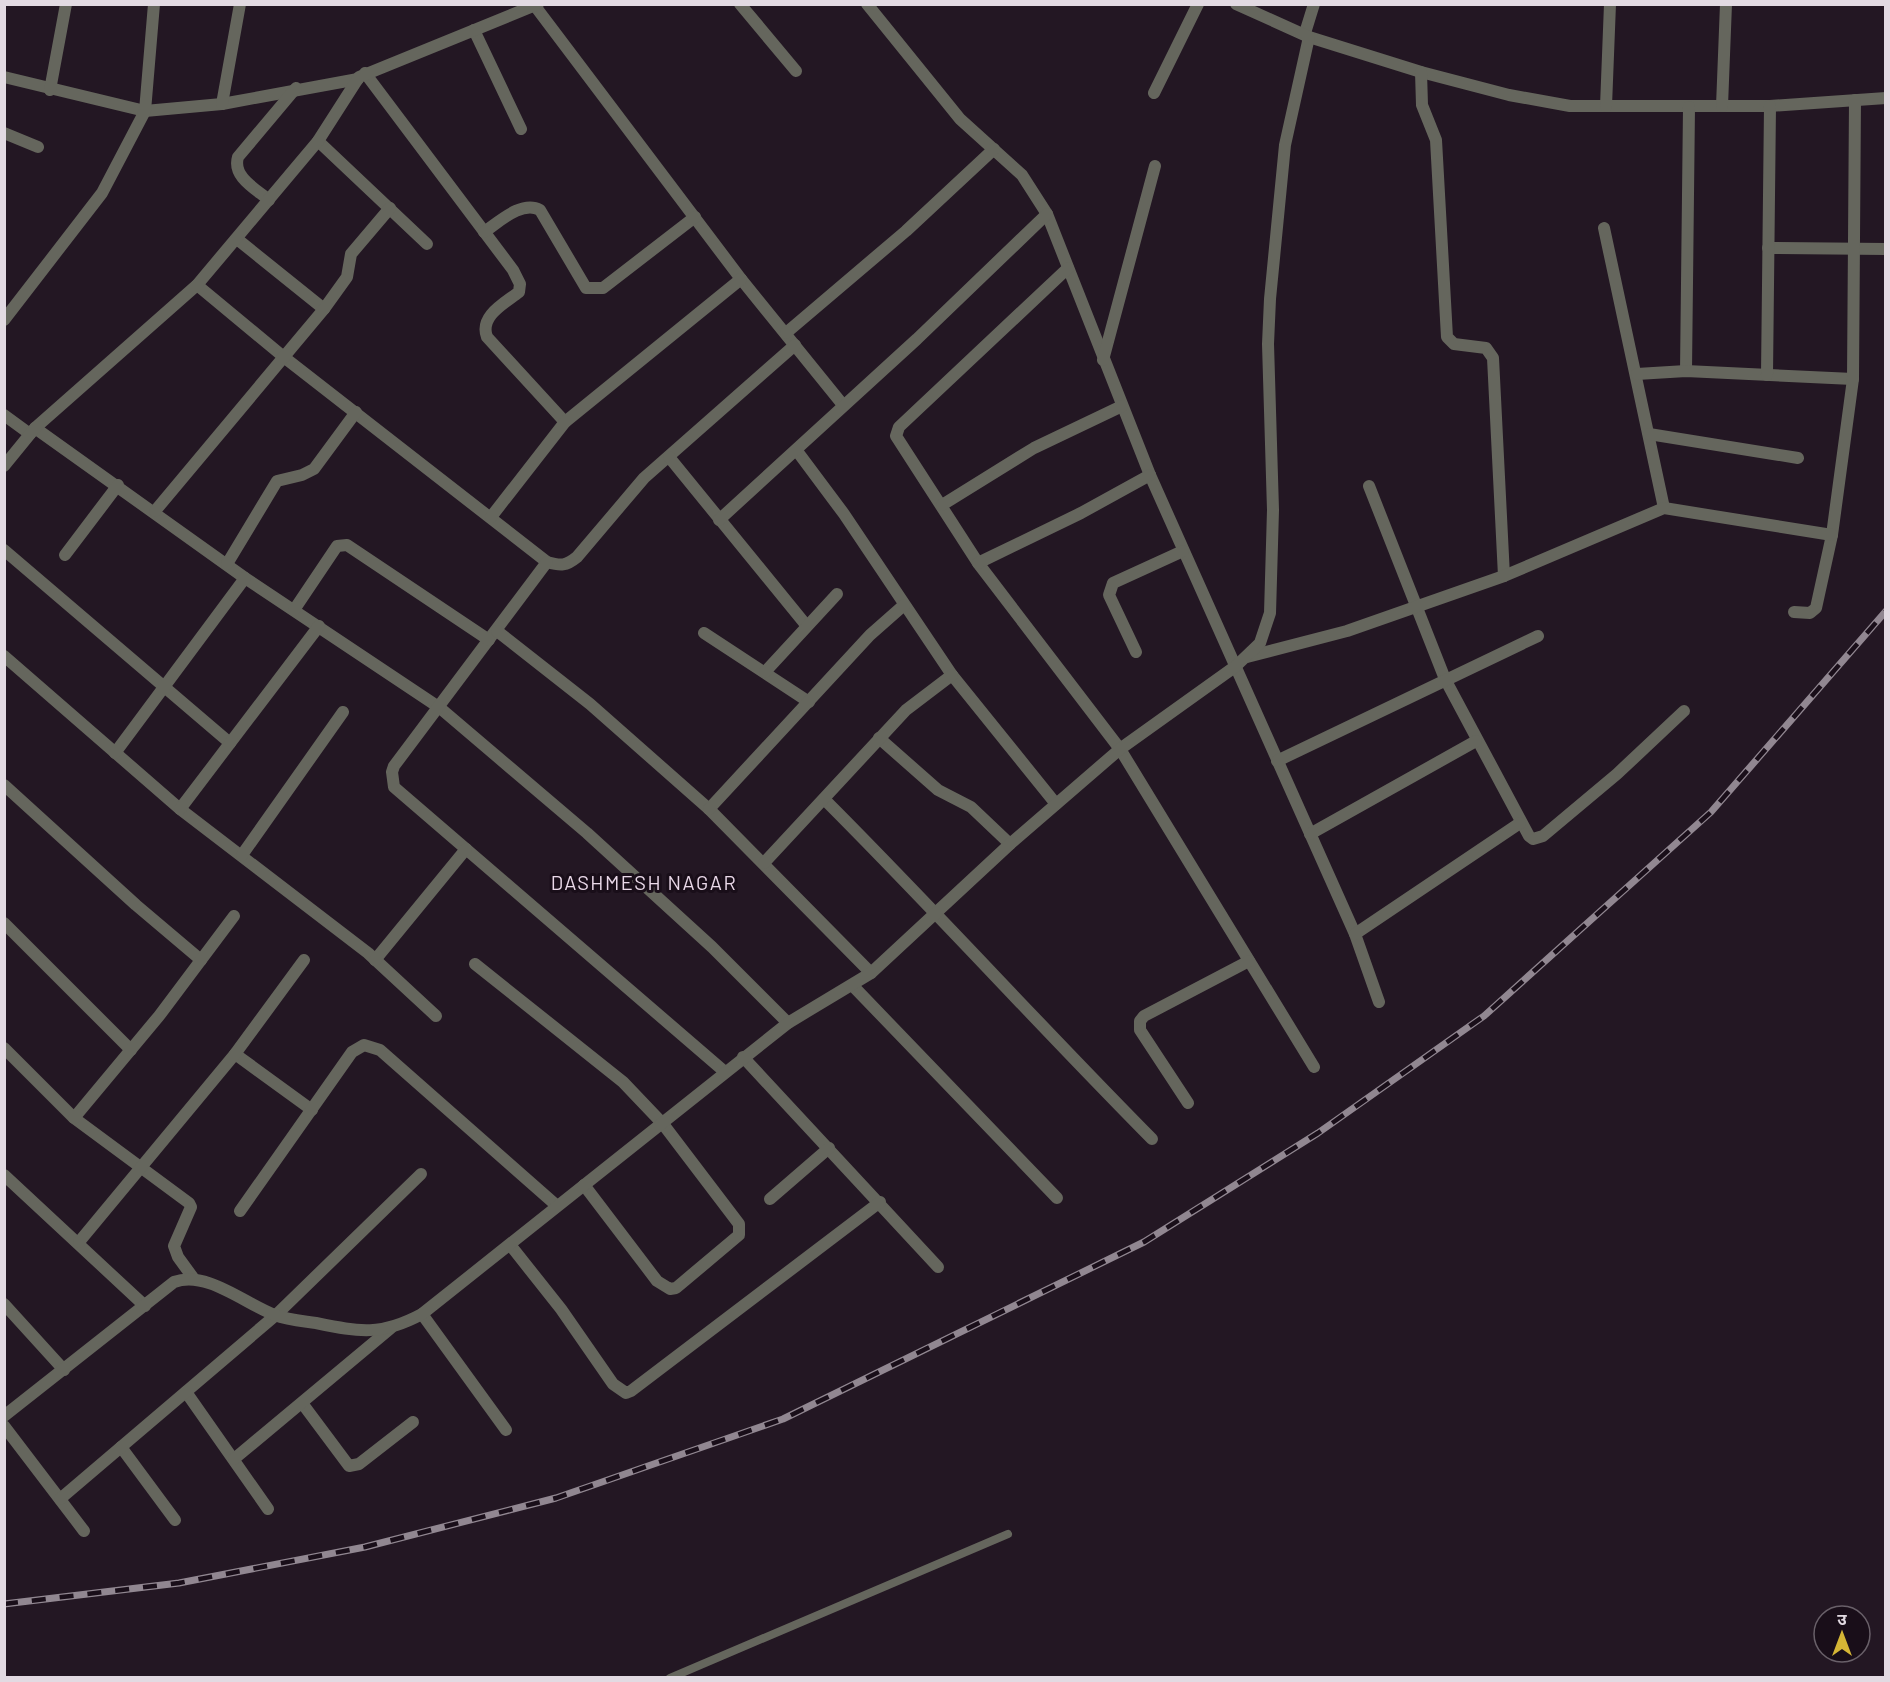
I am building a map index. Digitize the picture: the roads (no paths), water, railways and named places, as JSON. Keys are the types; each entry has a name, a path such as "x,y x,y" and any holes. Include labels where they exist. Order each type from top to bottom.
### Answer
{"street":[{"path":"50,90 66,4"},
{"path":"4,320 102,193 145,111 154,4"},
{"path":"222,104 240,4"},
{"path":"740,4 796,71"},
{"path":"867,4 960,119 1022,175 1047,214 1150,475 1355,934 1379,1002"},
{"path":"1154,93 1198,4"},
{"path":"1236,4 1307,35 1421,72 1544,103 1570,106 1770,106 1886,98"},
{"path":"4,1416 174,1282 184,1278 194,1279 276,1316 355,1331 375,1332 391,1328 422,1314 511,1246 556,1205 663,1124 743,1057 788,1023 853,986 871,973 1010,844 1120,749 1236,666 1260,643 1270,613 1273,510 1268,344 1270,299 1285,145 1314,4"},
{"path":"1606,106 1610,4"},
{"path":"1722,106 1726,4"},
{"path":"4,77 50,90 145,111 222,104 361,76 537,5 741,279 843,405"},
{"path":"474,30 521,129"},
{"path":"1421,72 1422,105 1436,140 1447,337 1454,344 1486,348 1493,358 1504,576"},
{"path":"4,466 33,431 197,285 318,141 361,76"},
{"path":"361,76 484,232 520,284 519,292 488,318 485,330 487,337 565,422"},
{"path":"269,200 239,175 236,164 238,157 296,88"},
{"path":"1794,612 1810,613 1816,608 1832,535 1853,379 1855,100"},
{"path":"1767,375 1770,106"},
{"path":"1686,372 1689,107"},
{"path":"4,133 38,147"},
{"path":"318,141 427,244"},
{"path":"786,333 906,231 994,150"},
{"path":"1103,360 1155,166"},
{"path":"484,232 524,207 534,207 540,210 586,288 596,290 603,288 695,217"},
{"path":"155,511 227,422 285,358 324,309 347,277 351,254 390,208"},
{"path":"719,520 797,451 843,405 961,298 1047,214"},
{"path":"1604,228 1664,508"},
{"path":"237,239 324,309"},
{"path":"1768,248 1886,249"},
{"path":"1068,268 899,427 896,436 978,563 1120,749 1314,1067"},
{"path":"491,517 565,422 741,279"},
{"path":"197,285 285,358 547,562 560,566 568,564 577,557 626,497 795,345"},
{"path":"1637,374 1686,372 1853,379"},
{"path":"942,505 1034,448 1122,406"},
{"path":"226,564 277,481 302,475 314,469 356,412"},
{"path":"4,415 118,485 245,578 440,708 570,818 712,947 788,1023"},
{"path":"1649,434 1798,458"},
{"path":"797,451 844,514 952,675 1056,804"},
{"path":"669,457 806,625"},
{"path":"978,563 1081,513 1150,475"},
{"path":"65,555 118,485"},
{"path":"1369,486 1445,679 1476,741 1529,836 1533,838 1543,836 1617,774 1684,711"},
{"path":"1247,657 1347,631 1504,576 1664,508 1832,535"},
{"path":"294,610 337,546 347,545 493,635 590,704 709,808 871,973"},
{"path":"4,550 230,743"},
{"path":"1136,652 1108,595 1109,586 1113,582 1183,551"},
{"path":"547,562 440,708 394,766 392,779 394,787 725,1072"},
{"path":"115,753 245,578"},
{"path":"765,672 837,594"},
{"path":"709,808 870,635 904,605"},
{"path":"180,809 320,626"},
{"path":"704,633 809,702"},
{"path":"1277,761 1538,636"},
{"path":"4,656 180,809 375,960 436,1016"},
{"path":"764,863 918,699 952,675"},
{"path":"242,855 343,712"},
{"path":"879,738 938,790 971,807 1010,844"},
{"path":"1310,834 1476,741"},
{"path":"4,785 136,905 201,960"},
{"path":"824,799 938,913 1066,1052 1152,1138"},
{"path":"1355,934 1520,823"},
{"path":"375,960 466,849"},
{"path":"74,1118 131,1050 234,916"},
{"path":"4,923 131,1050"},
{"path":"79,1242 235,1054 304,960"},
{"path":"1188,1103 1140,1030 1140,1021 1144,1016 1249,961"},
{"path":"475,964 606,1066 663,1124 740,1229 736,1239 676,1288 670,1289 657,1281 584,1185"},
{"path":"853,986 1057,1198"},
{"path":"240,1211 352,1052 364,1045 372,1046 556,1205"},
{"path":"4,1048 74,1118 191,1207 174,1246 178,1257 194,1279"},
{"path":"235,1054 312,1110"},
{"path":"743,1057 830,1148 938,1267"},
{"path":"770,1199 830,1148"},
{"path":"60,1499 276,1316 421,1174"},
{"path":"4,1175 79,1242 145,1306"},
{"path":"511,1246 561,1309 613,1384 626,1393 880,1202"},
{"path":"4,1304 64,1370"},
{"path":"422,1314 506,1430"},
{"path":"234,1459 391,1328"},
{"path":"186,1392 268,1509"},
{"path":"302,1403 349,1466 359,1464 413,1422"},
{"path":"4,1426 84,1531"},
{"path":"121,1447 175,1520"}],"lane":[{"path":"670,1677 1008,1534"}],"railway":[{"path":"4,1604 179,1583 365,1547 556,1498 783,1419 1144,1242 1318,1133 1484,1016 1711,812 1886,611"}],"district":[{"name":"DASHMESH NAGAR","path":"644,883"}]}
